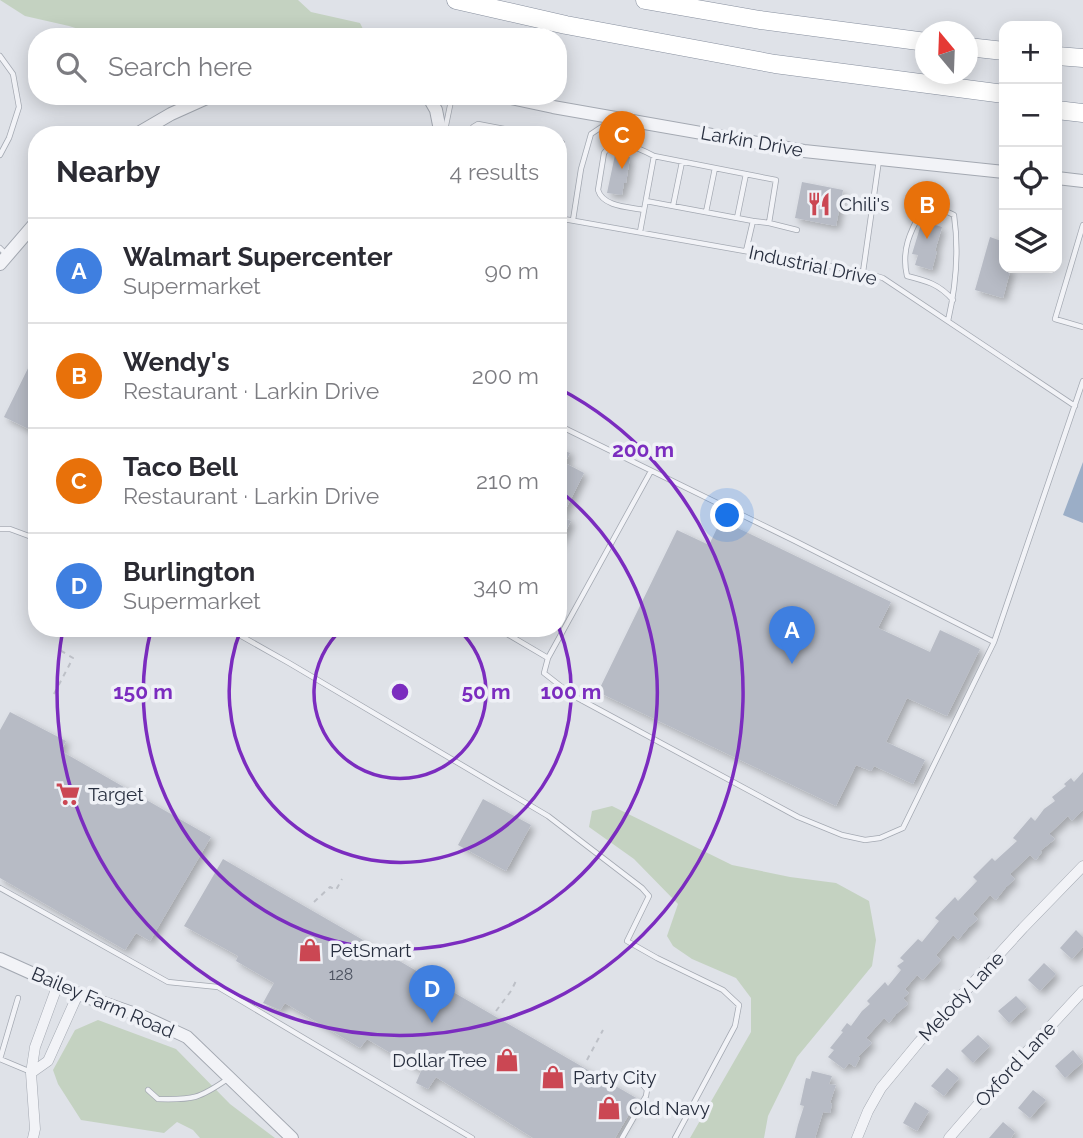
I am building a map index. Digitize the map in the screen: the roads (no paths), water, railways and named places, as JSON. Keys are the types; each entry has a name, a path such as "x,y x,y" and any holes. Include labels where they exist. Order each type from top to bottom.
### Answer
{"highway":[{"path":"456,0 711,53 915,84"},
{"path":"645,0 915,41"},
{"path":"978,48 999,50"},
{"path":"1062,56 1083,58"},
{"path":"918,84 999,93"},
{"path":"918,84 999,102"},
{"path":"1062,100 1083,102"},
{"path":"1062,111 1083,113"}],"street":[{"path":"152,126 191,105"},
{"path":"433,105 440,126"},
{"name":"Larkin Drive","path":"550,105 804,151 999,171"},
{"path":"1062,179 1083,181"},
{"path":"2,256 28,230"},
{"name":"Melody Lane","path":"858,1138 868,1111 881,1088 919,1042 1083,866"},
{"name":"Bailey Farm Road","path":"0,959 78,994 144,1017 187,1037 292,1138"},
{"path":"33,1138 35,1129 31,1073 35,1046 58,984"},
{"name":"Oxford Lane","path":"948,1138 1083,991"},
{"path":"31,1073 48,1061 78,994"}],"lane":[{"path":"0,56 13,74 19,107 9,138 0,155"},
{"path":"444,126 450,105"},
{"path":"573,220 580,169 591,134 606,124 624,119"},
{"path":"644,210 608,202 599,195 604,153 607,149 617,144 654,156 775,180 769,223"},
{"path":"640,232 654,156"},
{"path":"863,272 879,159"},
{"path":"673,206 682,162"},
{"path":"706,212 715,168"},
{"path":"737,218 746,174"},
{"path":"646,201 797,230"},
{"path":"948,321 953,300 957,237 954,215 939,208 922,210 908,236 904,263 907,276 943,289 953,300"},
{"name":"Industrial Drive","path":"567,219 863,272 883,278 1075,406"},
{"path":"746,251 753,221"},
{"path":"1083,225 1055,319 1083,327"},
{"path":"560,637 548,658 544,673 572,695 798,817 842,835 865,840 880,838 903,828 994,642 1083,381"},
{"path":"567,429 994,642"},
{"path":"567,624 651,471"},
{"path":"0,529 10,529 28,536"},
{"path":"243,637 548,816 649,896 626,941 723,990 738,1005 735,1026 676,1138"},
{"path":"512,637 548,658"},
{"path":"0,888 168,982 218,987 472,1138"},
{"path":"18,998 1,1059 31,1073"},
{"path":"148,1090 158,1099 189,1100 210,1092 229,1077"},
{"path":"622,1138 646,1096 647,1090 643,1085"}],"water":[{"path":"1083,462 1083,523 1063,515"}],"place":[{"name":"Taco Bell","path":"622,169"},
{"name":"Chili's","path":"819,204"},
{"name":"Wendy's","path":"927,239"},
{"name":"Walmart Supercenter","path":"792,664"},
{"name":"Target","path":"68,794"},
{"name":"PetSmart","path":"310,950"},
{"name":"Burlington","path":"432,1023"},
{"name":"Dollar Tree","path":"507,1060"},
{"name":"Party City","path":"553,1077"},
{"name":"Old Navy","path":"609,1108"}]}
